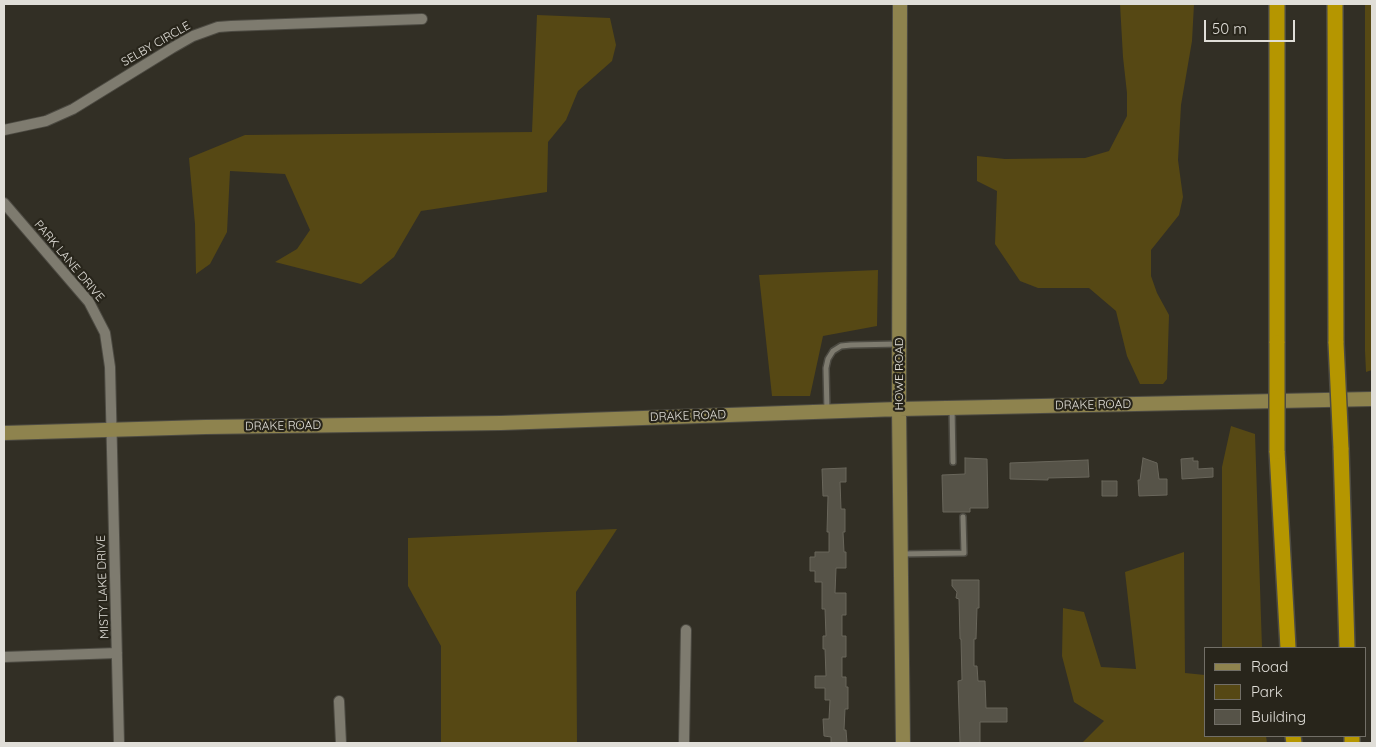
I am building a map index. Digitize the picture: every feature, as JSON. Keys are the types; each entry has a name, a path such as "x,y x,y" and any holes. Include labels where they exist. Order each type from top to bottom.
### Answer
{"highway":[{"path":"1277,4 1277,451 1288,647"},
{"path":"1335,4 1336,343 1347,647"}],"street":[{"name":"HOWE ROAD","path":"900,4 898,409 903,743"},
{"name":"SELBY CIRCLE","path":"4,130 46,121 73,109 193,36 218,27 422,19"},
{"name":"PARK LANE DRIVE","path":"4,203 89,302 98,316 106,333 110,367 111,430"},
{"name":"DRAKE ROAD","path":"4,433 501,423 898,409 1372,399"},
{"name":"MISTY LAKE DRIVE","path":"111,430 119,743"},
{"path":"684,743 686,630"},
{"path":"4,657 117,653"},
{"path":"339,701 341,743"}],"lane":[{"path":"827,412 826,368 833,351 841,346 898,344"},
{"path":"952,408 953,462"},
{"path":"901,554 964,553 963,517"}],"green space":[{"path":"1120,4 1194,4 1192,41 1181,105 1178,160 1183,197 1179,215 1151,250 1151,276 1157,293 1169,315 1167,379 1163,384 1140,384 1127,356 1116,311 1089,288 1038,288 1020,281 995,244 997,191 977,181 977,156 1005,159 1085,158 1109,151 1127,116"},
{"path":"1365,4 1372,4 1372,370 1366,372 1365,351"},
{"path":"537,15 610,18 616,45 612,61 578,91 566,120 548,142 547,192 421,211 394,257 361,284 275,262 297,249 310,230 285,174 230,171 227,232 210,264 196,274 195,224 189,158 245,135 532,132"},
{"path":"878,270 877,326 823,336 810,396 772,396 759,275"},
{"path":"1231,426 1255,434 1262,647 1222,647 1222,467"},
{"path":"617,529 576,592 577,743 441,743 441,646 408,586 408,538"},
{"path":"1184,552 1185,673 1204,675 1204,737 1266,737 1267,743 1082,743 1104,721 1074,702 1062,656 1063,608 1084,612 1101,667 1136,669 1125,572"}],"building":[{"path":"965,458 987,459 988,508 970,508 970,512 943,512 942,475 965,474"},
{"path":"1143,458 1157,463 1159,479 1167,479 1167,495 1139,496 1138,480 1140,480"},
{"path":"1193,458 1193,461 1198,461 1198,469 1213,468 1213,477 1182,479 1181,459"},
{"path":"1088,460 1089,477 1048,478 1048,480 1010,479 1010,463"},
{"path":"846,468 846,482 840,482 841,509 845,509 845,532 843,532 846,568 836,568 835,593 846,593 846,615 842,615 842,636 846,636 846,657 842,657 842,677 846,677 846,687 848,687 848,709 845,709 844,730 846,730 847,743 831,743 831,737 824,736 823,719 829,719 830,700 825,700 825,688 815,688 815,676 826,676 825,649 823,649 823,636 826,636 825,609 822,609 822,582 815,582 815,571 810,571 810,557 815,557 815,552 829,552 829,532 827,532 828,496 823,496 822,469"},
{"path":"1102,481 1117,481 1117,496 1102,496"},
{"path":"952,580 979,580 979,608 977,608 976,639 974,639 974,666 977,666 978,681 985,681 986,708 1007,708 1007,722 980,722 980,743 960,743 958,681 962,680 961,639 959,599 956,598 957,592 952,586"}]}
